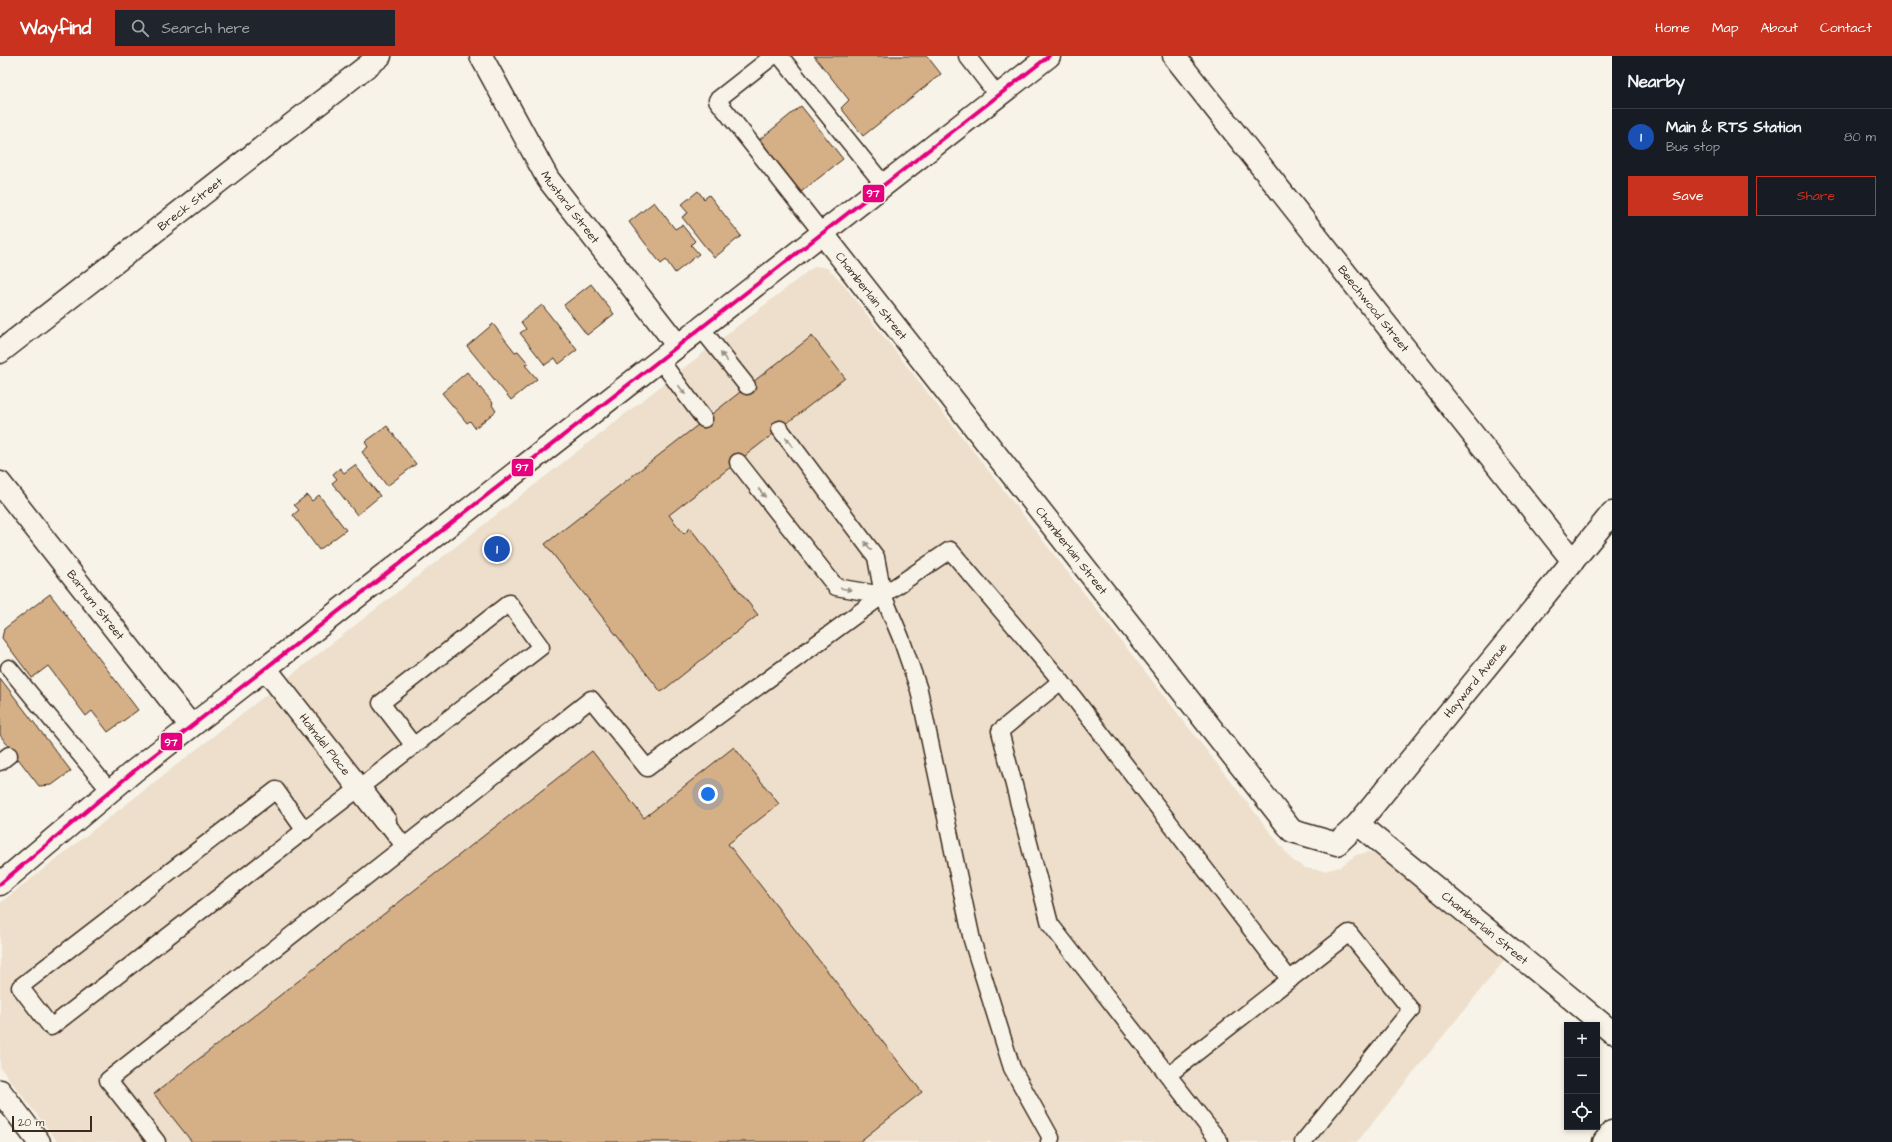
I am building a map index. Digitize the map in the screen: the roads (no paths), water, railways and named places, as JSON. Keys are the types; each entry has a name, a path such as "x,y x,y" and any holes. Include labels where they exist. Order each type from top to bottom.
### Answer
{"street":[{"name":"Breck Street","path":"0,352 380,56"},
{"name":"Mustard Street","path":"481,56 548,179 678,346"},
{"path":"2,877 265,668 1049,56"},
{"name":"Beechwood Street","path":"1174,56 1573,561"},
{"name":"Chamberlain Street","path":"822,233 1292,831 1337,844"},
{"name":"Barnum Street","path":"0,483 192,726"},
{"name":"Hayward Avenue","path":"1337,844 1358,824 1612,513"},
{"name":"Holmdel Place","path":"265,668 385,821"},
{"name":"Chamberlain Street","path":"1358,824 1612,1032"},
{"path":"0,1091 39,1142"},
{"path":"1604,1142 1612,1132"}],"lane":[{"path":"773,56 717,100 822,233"},
{"path":"780,56 884,185"},
{"path":"967,56 998,96"},
{"path":"701,328 747,386"},
{"path":"660,360 704,420"},
{"path":"780,430 876,557 882,596 902,638 920,690 972,940 1012,1068 1051,1141"},
{"path":"738,462 836,587 882,596"},
{"path":"157,1142 108,1080 591,699 647,768 882,596 950,550 1061,681 1290,980"},
{"path":"305,831 276,790 20,987 51,1027 305,831 541,647 508,603 381,703 414,746"},
{"path":"9,668 110,791"},
{"path":"1061,681 1000,731 1050,924 1220,1142"},
{"path":"385,821 404,846"},
{"path":"1168,1075 1349,933 1411,1010 1303,1142"}],"place":[{"name":"Main & RTS Station","path":"497,549"}]}
